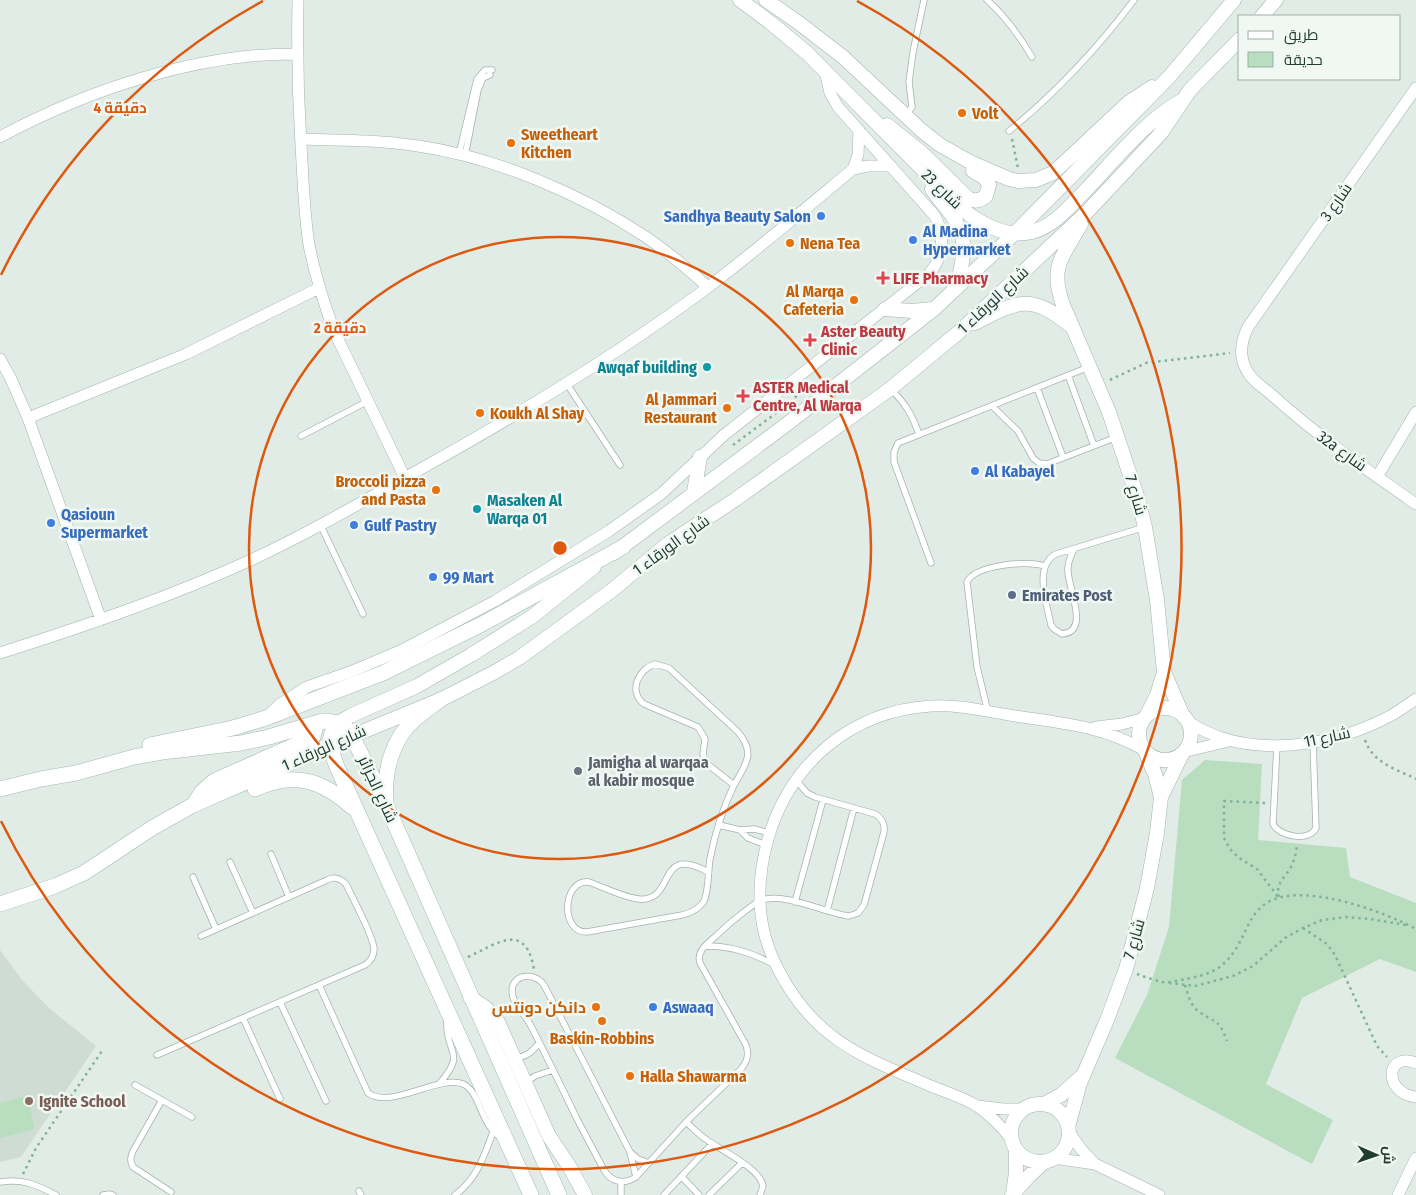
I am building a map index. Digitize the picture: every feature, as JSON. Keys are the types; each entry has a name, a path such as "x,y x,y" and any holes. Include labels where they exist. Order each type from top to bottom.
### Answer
{"main road":[{"path":"41,779 93,760 154,744 233,728 266,718 383,673 429,652 622,547"},
{"path":"386,804 387,771 398,740 414,719 440,700"},
{"name":"شارع الورقاء 1","path":"0,789 76,773 134,757 241,743 270,737 325,721 338,723"},
{"path":"330,747 331,734 338,723"},
{"name":"شارع الجزائر","path":"338,723 348,730 352,736 386,804 559,1195"},
{"path":"193,805 202,792 214,781 313,737 315,729 310,724"},
{"name":"شارع الورقاء 1","path":"0,904 55,886 84,873 152,828 193,805 352,736"},
{"name":"شارع الجزائر","path":"330,747 357,812 531,1195"},
{"path":"193,805 233,797 274,782 294,780 316,783 331,790 357,812"}],"street":[{"path":"298,0 297,54 306,222 319,288 335,332 405,478"},
{"name":"شارع 23","path":"740,0 788,36 857,102 920,169 971,216 990,228 1015,233 1031,232 1051,223 1068,208 1149,124 1183,100"},
{"name":"شارع 23","path":"766,0 829,45 921,130 940,145 1000,176 1018,181 1036,180 1053,173 1129,102 1170,76"},
{"name":"شارع الورقاء 1","path":"338,723 417,686 533,616 694,492 787,424 934,309 1015,233 1170,76 1234,0"},
{"path":"1263,15 1276,0"},
{"name":"شارع الورقاء 1","path":"352,736 440,700 519,658 611,591 669,543 736,499 890,389 959,332 1087,212 1161,133 1200,79 1238,41"},
{"path":"0,137 59,108 138,79 221,60 274,54 297,54"},
{"path":"266,718 279,705 298,692 422,640 495,601 610,531 661,494 724,435 930,273 938,260 942,245 941,230 935,216 833,100 827,86 825,71"},
{"name":"شارع 3","path":"1242,352 1245,333 1256,316 1416,88"},
{"path":"857,102 905,139 968,198 979,201 986,196 989,185 985,178 950,160 935,147 921,130"},
{"path":"853,169 858,155 859,130"},
{"path":"301,139 385,142 419,146 462,155 518,173 562,190 647,237 708,287"},
{"path":"0,652 101,620 212,577 252,559 355,506 486,433 567,384 708,287 853,169 868,166 891,166"},
{"path":"920,169 934,193 955,220 962,235 964,259 957,287"},
{"name":"شارع 7","path":"1087,212 1078,230 1065,248 1057,272 1060,297 1098,385 1136,492 1145,527 1157,600 1164,672 1185,718"},
{"path":"28,418 195,350 319,288"},
{"name":"شارع 7","path":"959,332 1002,309 1019,304 1045,308 1072,326"},
{"path":"885,309 912,311 934,309"},
{"name":"شارع 3","path":"1256,316 1250,340 1250,358 1258,376 1270,394"},
{"path":"1242,352 1244,364 1250,376 1270,394"},
{"path":"0,360 11,379 28,418 101,620"},
{"name":"32a شارع","path":"1270,394 1302,421 1416,504"},
{"path":"1377,477 1416,412"},
{"path":"694,492 700,457"},
{"name":"شارع 7","path":"1145,717 1157,695 1164,672"},
{"name":"شارع 11","path":"1185,718 1208,733 1231,741 1277,745 1314,742 1361,729 1391,715 1416,699"},
{"path":"1087,727 1116,724 1145,717 1158,709 1164,708 1177,712 1185,718 1191,734 1190,741 1182,753 1176,758 1164,760 1157,759 1122,738 1087,727 964,707 930,706 905,710 881,716 850,730 810,761 795,779 782,801 766,845 761,872 760,901 764,932 776,966 803,1009 827,1033 840,1043 870,1060 976,1106 995,1121 1025,1158 1031,1161 1049,1160 1095,1164"},
{"path":"1145,717 1139,731 1139,738 1145,751"},
{"name":"شارع 11","path":"1182,753 1231,741"},
{"name":"شارع 7","path":"1145,751 1162,797"},
{"name":"شارع 7","path":"1068,1129 1073,1104 1126,969 1147,888 1162,797 1182,753"},
{"path":"470,997 486,1008 502,1029 549,1136 585,1195"},
{"path":"1415,1099 1402,1092 1392,1081 1391,1074 1393,1067 1398,1062 1416,1063"},
{"name":"شارع 7","path":"1044,1104 1061,1094 1084,1075"},
{"path":"1033,1104 1044,1104 1057,1109 1066,1120 1068,1129 1068,1139 1063,1150 1028,1177 1012,1195 1016,1172 1011,1126 1018,1114 1033,1104"},
{"path":"976,1106 1023,1109"},
{"path":"1068,1129 1081,1149 1095,1164 1157,1195"},
{"path":"1398,1195 1416,1158"}],"lane":[{"path":"906,115 912,106 910,82 913,52 924,0"},
{"path":"987,0 1009,22 1032,57"},
{"path":"1009,130 1031,113 1071,76 1134,0"},
{"path":"462,155 478,90 483,78 491,72"},
{"path":"931,563 893,457 898,443 1090,366"},
{"path":"1068,375 1094,446"},
{"path":"567,384 620,465"},
{"path":"1037,388 1063,457"},
{"path":"890,389 910,410 919,434"},
{"path":"301,436 368,401"},
{"path":"992,406 1018,431 1036,461 1047,464 1118,437"},
{"path":"320,524 363,614"},
{"path":"1074,549 1070,556 1067,570 1077,620 1074,629 1066,634 1057,632 1051,626 1042,575 1044,566 1052,556 1074,549 1145,527"},
{"path":"988,712 977,667 967,582 975,573 997,568 1025,563 1044,566"},
{"path":"708,872 694,865 683,864 678,866 669,872 659,891 646,899 636,899 589,882 582,882 572,889 569,900 571,924 576,930 587,932 694,911 703,902 705,897 708,872 719,825 734,785 748,756 745,740 738,732 668,668 664,665 655,664 646,668 639,676 636,684 636,694 640,701 698,727 705,740 703,754 706,763 734,785"},
{"path":"1277,745 1273,824 1276,830 1282,833 1309,836 1314,833 1316,828 1314,742"},
{"path":"636,1177 630,1152 544,986 535,977 522,976 517,980 512,992 513,998 527,1018 604,1170 611,1178 621,1182 636,1177 686,1122 741,1069 748,1057 746,1045 700,963 698,956 706,946 728,925 760,901 774,898 849,916 860,911 864,905 884,832 884,823 879,816 823,800 807,793 795,779"},
{"path":"795,902 823,800"},
{"path":"827,911 854,808"},
{"path":"719,825 740,830 770,833"},
{"path":"740,830 748,838 766,845"},
{"path":"271,854 289,897"},
{"path":"230,862 253,913"},
{"path":"193,877 216,930"},
{"path":"157,1055 365,965 373,956 374,944 346,884 339,878 330,878 201,936"},
{"path":"706,946 729,947 740,950 776,966"},
{"path":"319,985 368,1093 375,1096 392,1096 416,1092 439,1084 457,1082 467,1086 472,1091 487,1125 493,1132 506,1140"},
{"path":"280,1002 326,1101"},
{"path":"439,1084 451,1069 454,1057 447,1031 449,1013"},
{"path":"243,1018 280,1099"},
{"path":"514,1057 530,1054 539,1043"},
{"path":"526,1082 540,1073 552,1070"},
{"path":"135,1085 192,1117"},
{"path":"162,1100 130,1156 133,1168 171,1192"},
{"path":"686,1122 712,1144 730,1154 761,1178 763,1186 760,1195"},
{"path":"455,1195 474,1176 483,1159 493,1132"},
{"path":"664,1195 712,1144"},
{"path":"630,1152 638,1159 649,1163"},
{"path":"709,1195 742,1163"},
{"path":"682,1177 699,1195"},
{"path":"0,1182 10,1180 31,1182 56,1195"},
{"path":"621,1182 621,1195"},
{"path":"160,1195 164,1188"},
{"path":"103,1195 113,1195"}],"path":[{"path":"1009,130 1018,163 1018,181"},
{"path":"1098,385 1146,363 1242,352"},
{"path":"1361,729 1367,747 1376,758 1393,769 1416,779"},
{"path":"1275,802 1224,801 1223,828 1224,838 1230,849 1239,858 1258,869 1279,898"},
{"path":"1279,898 1277,892 1279,884 1295,858 1298,843 1293,835"},
{"path":"1164,982 1204,976 1222,966 1236,950 1244,930 1256,913 1270,902 1279,898 1308,895 1328,898 1370,909 1416,928"},
{"path":"1126,969 1164,982 1194,986 1208,984 1233,976 1253,966 1285,938 1322,920 1346,917 1410,926"},
{"path":"1303,928 1327,944 1335,955 1377,1046 1384,1055 1398,1062"},
{"path":"455,962 508,939 517,939 525,944 530,953 535,977"},
{"path":"1185,985 1196,1010 1218,1022 1227,1040"},
{"path":"21,1180 36,1148 102,1051"}],"shaded area":[{"name":"Ignite School","path":"0,950 22,980 49,1008 96,1046 21,1157 0,1162"}],"green space":[{"path":"1205,760 1262,764 1258,840 1346,848 1350,877 1416,903 1416,972 1380,959 1302,998 1266,1084 1333,1120 1312,1164 1115,1058 1147,995 1169,927 1182,780"},
{"path":"27,1096 35,1129 0,1138 0,1103"}],"place":[{"name":"Volt","path":"962,113"},
{"name":"Sweetheart Kitchen","path":"511,143"},
{"name":"Sandhya Beauty Salon","path":"821,216"},
{"name":"Al Madina Hypermarket","path":"913,240"},
{"name":"Nena Tea","path":"790,243"},
{"name":"LIFE Pharmacy","path":"883,278"},
{"name":"Al Marqa Cafeteria","path":"854,300"},
{"name":"Aster Beauty Clinic","path":"810,340"},
{"name":"Awqaf building","path":"707,367"},
{"name":"ASTER Medical Centre, Al Warqa","path":"743,396"},
{"name":"Al Jammari Restaurant","path":"727,408"},
{"name":"Koukh Al Shay","path":"480,413"},
{"name":"Al Kabayel","path":"975,471"},
{"name":"Broccoli pizza and Pasta","path":"436,490"},
{"name":"Masaken Al Warqa 01","path":"477,509"},
{"name":"Qasioun Supermarket","path":"51,523"},
{"name":"Gulf Pastry","path":"354,525"},
{"name":"99 Mart","path":"433,577"},
{"name":"Emirates Post","path":"1012,595"},
{"name":"Jamigha al warqaa al kabir mosque","path":"578,771"},
{"name":"دانكن دونتس","path":"596,1007"},
{"name":"Aswaaq","path":"653,1007"},
{"name":"Baskin-Robbins","path":"602,1021"},
{"name":"Halla Shawarma","path":"630,1076"},
{"name":"Ignite School","path":"29,1101"}]}
